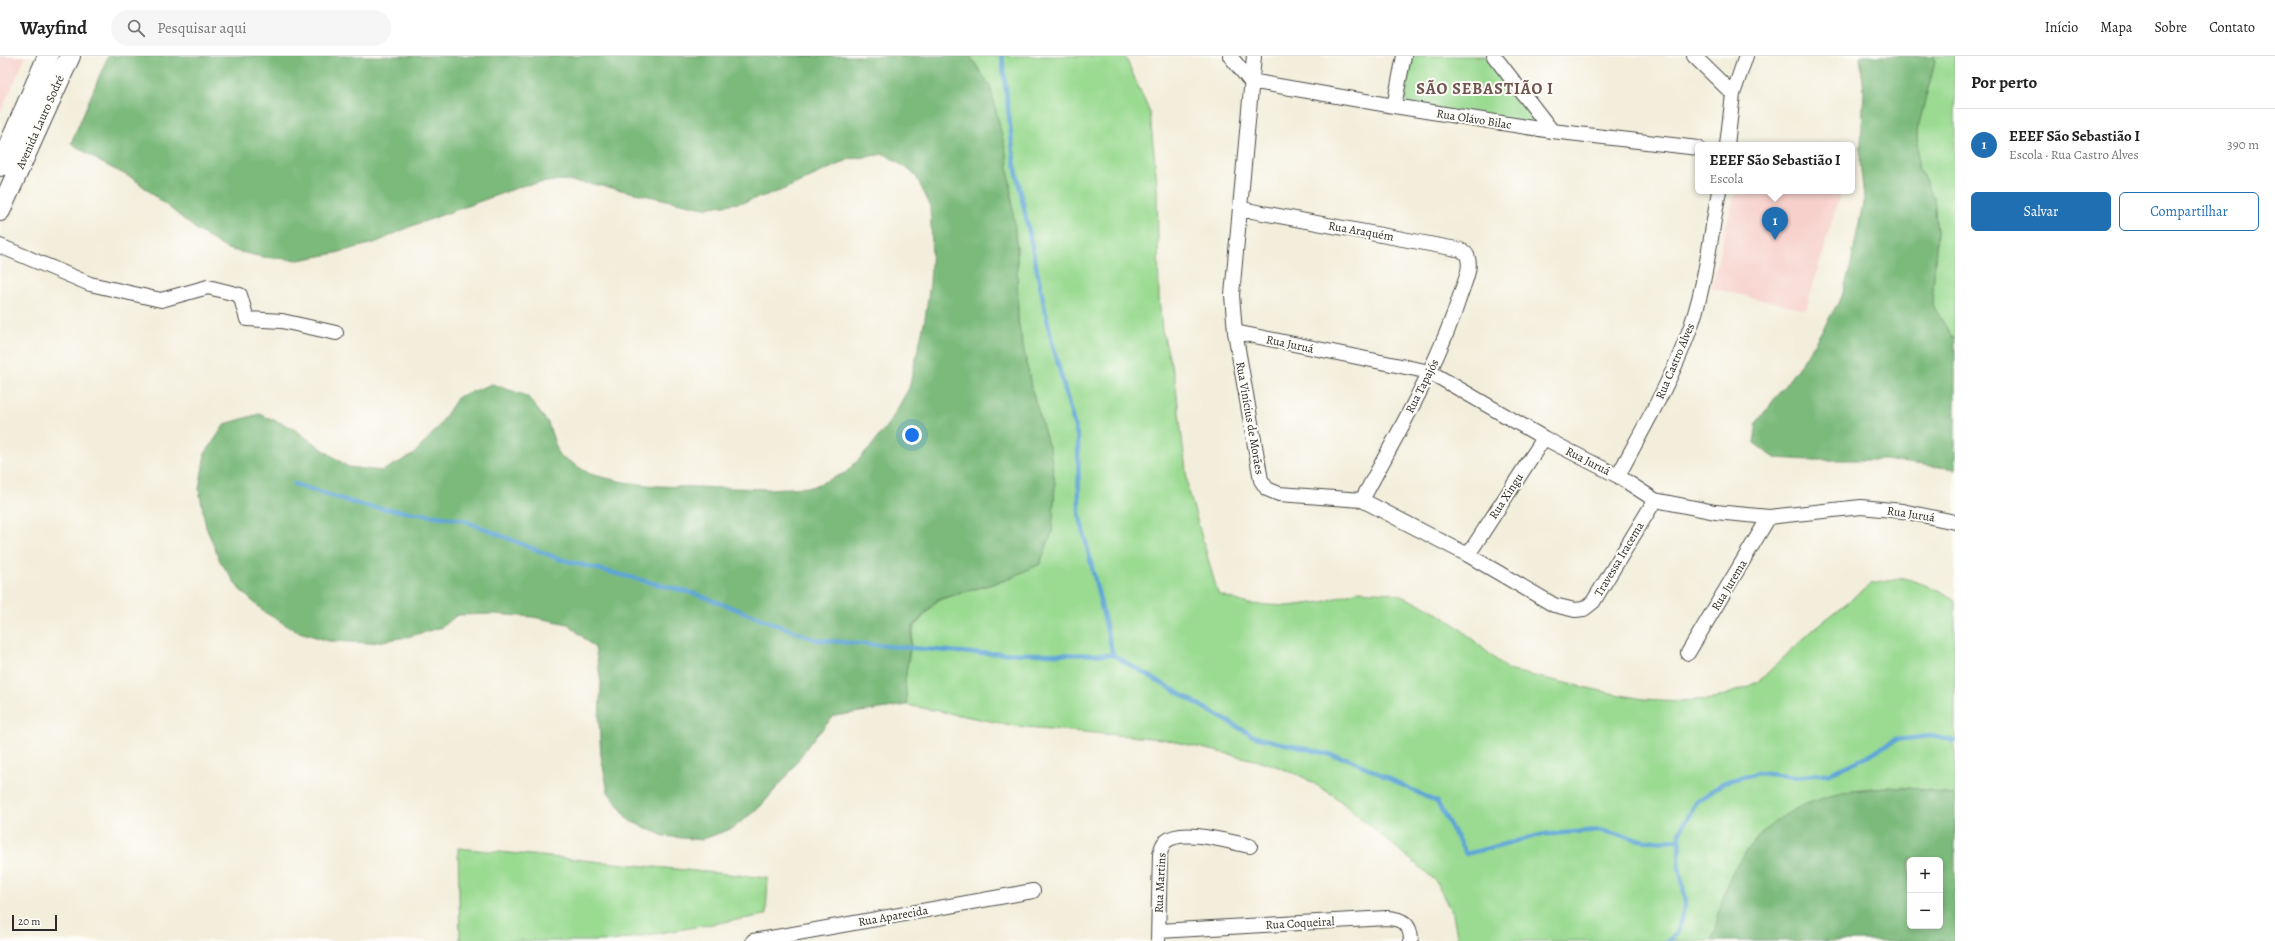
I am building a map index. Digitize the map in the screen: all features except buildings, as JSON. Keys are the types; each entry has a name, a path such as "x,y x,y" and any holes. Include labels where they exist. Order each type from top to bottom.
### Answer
{"street":[{"name":"Avenida Lauro Sodré","path":"0,166 48,56"},
{"name":"Avenida Lauro Sodré","path":"0,210 70,56"},
{"path":"1230,56 1250,81"},
{"name":"Rua Vinícius de Morães","path":"1254,56 1250,81 1241,209 1232,295 1235,332 1261,480 1267,489 1279,494 1362,500 1468,555 1554,605"},
{"path":"1394,106 1404,56"},
{"path":"1494,56 1552,131"},
{"path":"1694,56 1733,94"},
{"path":"1727,142 1733,94 1746,56"},
{"name":"Rua Olávo Bilac","path":"1250,81 1552,131 1695,148"},
{"name":"Rua Castro Alves","path":"1618,476 1667,384 1688,336 1703,281 1718,194"},
{"name":"Rua Araquém","path":"1241,209 1464,251 1468,256 1470,267"},
{"path":"0,246 90,284 161,300 208,287 240,295 247,319 282,321 336,333"},
{"name":"Rua Tapajós","path":"1362,500 1430,372 1452,323 1470,267"},
{"name":"Rua Juruá","path":"1235,332 1430,372 1544,438 1618,476 1655,500 1715,512 1769,517 1861,508 1902,511 1955,522"},
{"name":"Rua Xingu","path":"1468,555 1544,438"},
{"name":"Travessa Iracema","path":"1554,605 1575,610 1584,609 1593,602 1655,500"},
{"name":"Rua Jurema","path":"1688,653 1769,517"},
{"name":"Rua Martins","path":"1158,936 1160,854 1164,843 1184,834 1250,846"},
{"name":"Rua Aparecida","path":"753,941 1033,890"},
{"name":"Rua Coqueiral","path":"1158,936 1387,918 1400,919 1408,924 1411,936"}],"shaded area":[{"path":"0,56 26,56 0,114"},
{"path":"1734,194 1840,194 1806,310 1711,288"}],"green space":[{"path":"108,56 970,56 990,87 1007,156 1017,249 1018,321 1032,391 1050,451 1055,485 1052,532 1040,564 1006,580 937,600 913,627 905,680 907,705 834,716 809,744 787,776 761,806 733,828 701,840 664,836 630,821 608,792 601,756 599,721 601,682 595,648 568,624 533,617 494,614 457,615 442,627 407,637 370,643 329,641 296,631 266,613 240,590 220,561 206,527 199,489 205,454 225,424 259,414 291,427 348,467 382,471 413,455 437,429 458,397 492,384 527,396 548,423 559,455 590,474 623,482 656,486 769,489 812,487 845,473 870,448 891,420 909,388 925,319 930,284 932,245 930,205 915,174 885,154 850,159 780,191 744,202 704,208 598,185 562,180 525,185 409,227 377,242 336,253 299,260 263,257 227,249 197,230 134,179 102,163 71,143"},
{"path":"970,56 1125,56 1150,113 1157,184 1159,296 1162,330 1175,379 1188,488 1218,594 1248,604 1287,606 1323,602 1357,591 1393,593 1426,606 1456,625 1508,670 1610,693 1644,699 1679,701 1714,699 1747,687 1760,680 1815,628 1871,584 1905,578 1939,590 1955,600 1955,796 1924,789 1886,787 1851,790 1732,873 1712,941 1458,941 1453,915 1435,880 1333,795 1303,777 1268,763 1162,739 1016,726 907,705 905,680 914,627 938,600 1006,580 1040,564 1052,532 1055,484 1050,451 1032,391 1018,321 1017,249 1007,156 990,87"},
{"path":"1412,56 1485,56 1536,118 1532,124 1409,105 1405,98"},
{"path":"1860,56 1934,56 1935,62 1917,131 1918,167 1934,198 1937,233 1932,304 1952,337 1955,338 1955,469 1884,460 1810,460 1775,458 1754,443 1757,422 1806,357 1842,296 1850,268 1864,198 1860,162 1864,91"},
{"path":"1934,56 1955,56 1955,338 1952,337 1932,304 1937,233 1934,198 1918,167 1917,131 1935,62"},
{"path":"1886,787 1924,789 1955,796 1955,941 1712,941 1723,898 1732,873 1745,853 1759,836 1790,812 1826,797"},
{"path":"458,848 768,878 766,915 612,941 460,941"}],"waterway":[{"path":"1002,56 1014,160 1051,338 1078,439 1079,513 1113,655"},
{"path":"294,484 364,506 463,520 559,559 696,594 817,640 972,653 1113,655 1255,737 1349,759 1437,802 1466,854 1540,835 1599,830 1645,841 1680,840"},
{"path":"1668,941 1677,934 1686,901 1679,867 1680,831 1697,801 1725,782 1758,773 1795,777 1830,773 1862,759 1895,740 1931,736 1955,741"}],"place":[{"name":"EEEF São Sebastião I","path":"1775,240"}],"district":[{"name":"SÃO SEBASTIÃO I","path":"1485,88"}]}
